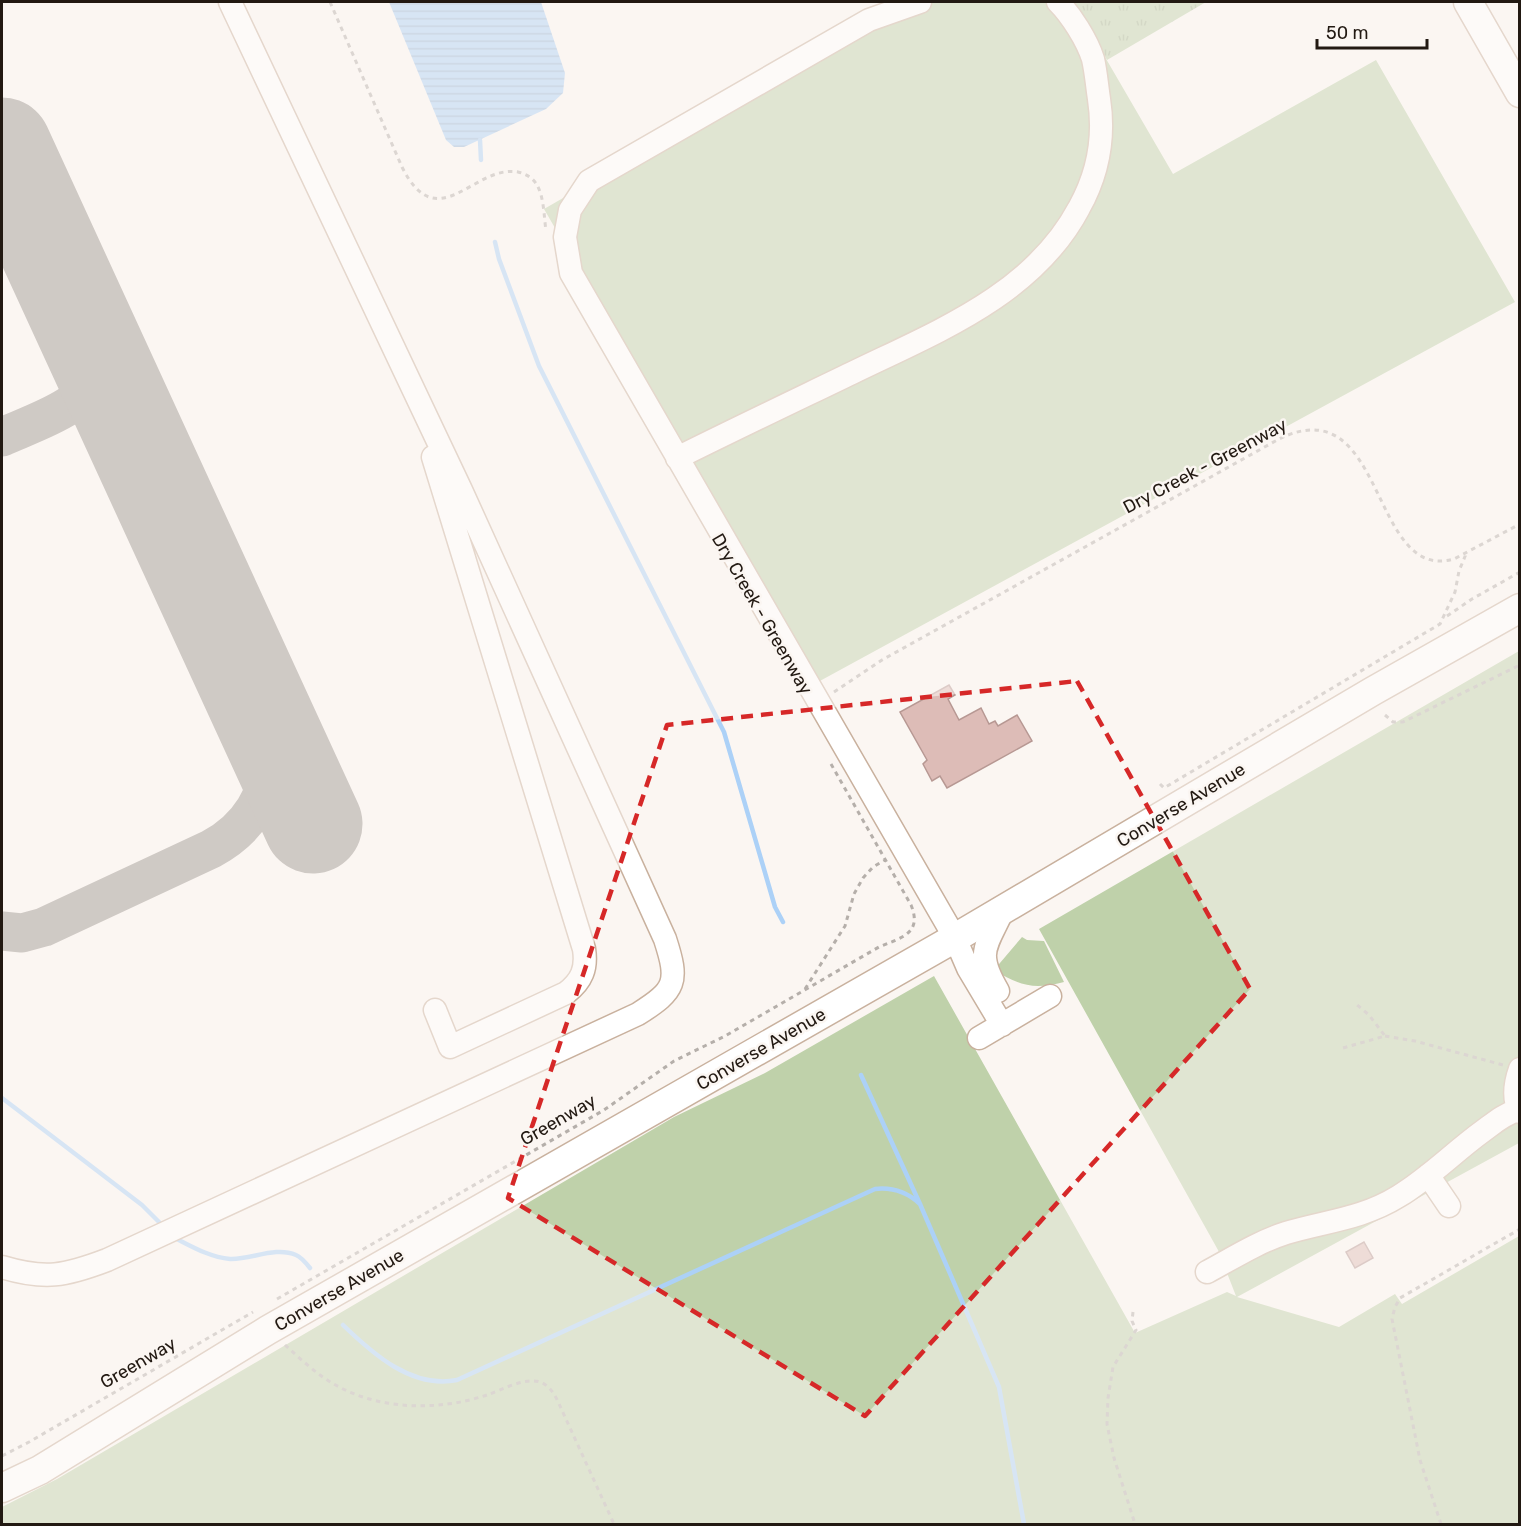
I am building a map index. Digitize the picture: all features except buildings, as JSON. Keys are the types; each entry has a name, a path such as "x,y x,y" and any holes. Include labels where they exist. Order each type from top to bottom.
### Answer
{"main road":[{"path":"1468,2 1520,93"},
{"name":"Converse Avenue","path":"2,1488 40,1470 268,1330 955,938 1373,691 1520,608"}],"lane":[{"path":"2,1268 23,1274 52,1276 80,1270 107,1260 638,1014 660,1000 668,992 673,981 672,959 665,939 476,522 230,2"},
{"path":"920,2 869,20 589,181 570,210 565,237 571,273 818,702 894,855 955,938 969,968 1008,1021"},
{"path":"677,458 941,330 990,302 1026,276 1068,230 1089,190 1101,151 1101,111 1093,58 1070,14 1058,2"},
{"path":"411,387 584,949 586,962 579,981 566,993 450,1047 435,1010"},
{"path":"1003,910 984,956 986,969 1008,1021"},
{"path":"979,1038 1050,996"},
{"path":"1207,1272 1259,1244 1285,1234 1342,1221 1371,1211 1400,1196 1459,1148 1508,1113 1519,1111 1515,1099 1515,1082 1519,1070"},
{"path":"1428,1175 1449,1206"}],"path":[{"path":"330,2 402,167 416,189 427,196 447,197 500,173 521,173 532,179 538,189 547,232"},
{"name":"Dry Creek - Greenway","path":"818,702 882,660 1297,431 1326,430 1342,438 1355,454 1403,538 1419,554 1438,562 1466,554 1520,524"},
{"path":"1160,784 1164,788 1440,624 1455,592 1459,571 1466,554"},
{"path":"1444,618 1520,572"},
{"path":"1385,715 1393,722 1403,722 1520,665"},
{"name":"Greenway","path":"275,1300 604,1110 669,1064 725,1036 911,931 915,920 914,912 894,855 830,761"},
{"path":"804,990 845,926 854,894 863,879 873,867 894,855"},
{"path":"1356,1004 1369,1015 1385,1036"},
{"path":"1343,1048 1385,1036 1479,1057 1519,1070"},
{"path":"1441,1524 1420,1460 1392,1319 1395,1307 1400,1298 1520,1229"},
{"name":"Greenway","path":"2,1456 254,1312"},
{"path":"1133,1312 1132,1321 1136,1330 1113,1367 1107,1424 1135,1524"},
{"path":"285,1345 320,1375 344,1389 372,1400 398,1405 426,1407 456,1403 485,1396 527,1381 540,1382 552,1391 561,1406 614,1524"}],"highlighted area":[{"path":"1077,681 1250,989 865,1416 508,1198 667,725"}],"green space":[{"path":"903,2 1073,2 1173,174 1376,60 1515,302 818,682 544,209"},
{"path":"1073,2 1206,2 1107,60"},
{"path":"1519,651 1519,1143 1237,1297 1339,1327 1395,1294 1402,1304 1519,1236 1519,1524 2,1524 2,1507 57,1479 674,1117 765,1073 934,976 1135,1333 1227,1292 1236,1296 1218,1250 1039,929"},
{"path":"1022,937 1027,940 1044,941 1064,982 1044,986 1028,985 1012,980 994,970"}],"water":[{"path":"389,2 541,2 565,73 563,93 546,109 464,147 454,147 446,140"}],"waterway":[{"path":"480,140 481,160"},
{"path":"495,242 499,259 539,366 724,732 775,907 783,922"},
{"path":"861,1075 999,1387 1024,1524"},
{"path":"2,1098 142,1205 161,1224"},
{"path":"343,1325 380,1358 394,1367 424,1379 457,1380 875,1189 899,1191 920,1204"},
{"path":"173,1237 207,1254 222,1258 238,1259 271,1253 288,1253 300,1257 310,1268"}],"taxiway":[{"path":"2,437 58,412 84,393 93,382 97,370 96,358 89,338"},
{"path":"2,931 22,933 44,927 211,849 236,831 255,809 262,796 269,767 267,738 255,698"}],"runway":[{"path":"2,147 313,824"}]}
